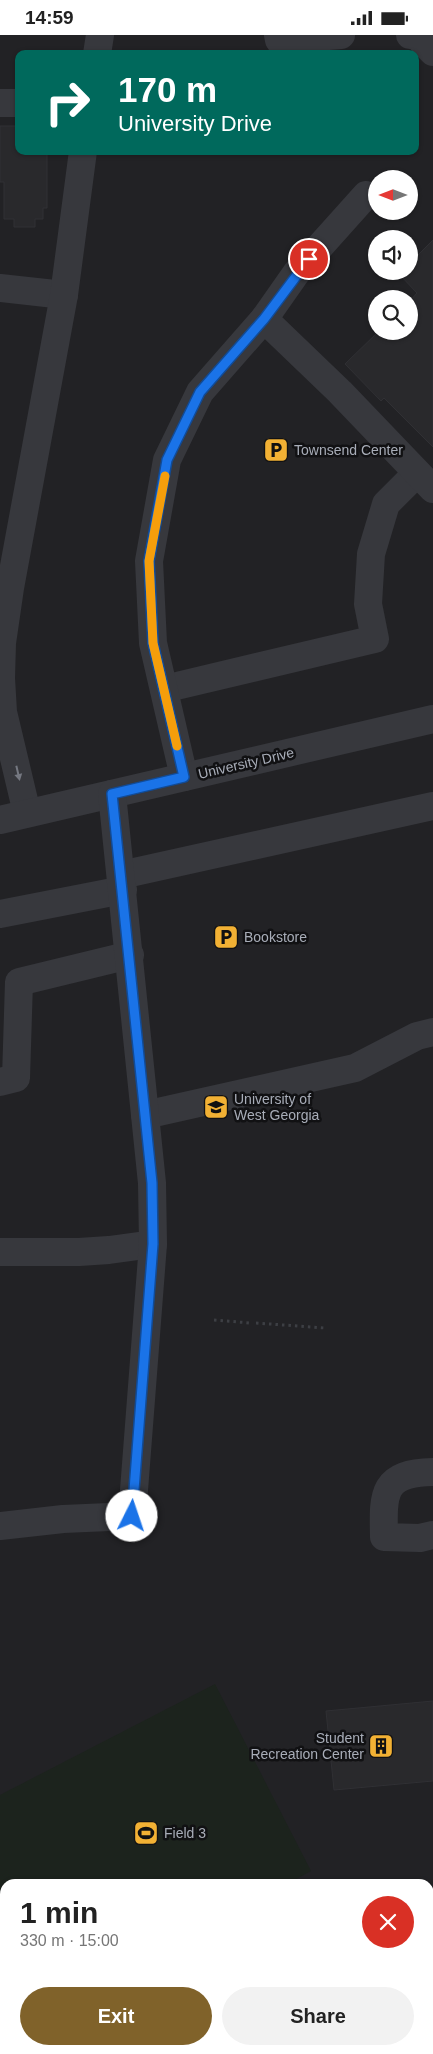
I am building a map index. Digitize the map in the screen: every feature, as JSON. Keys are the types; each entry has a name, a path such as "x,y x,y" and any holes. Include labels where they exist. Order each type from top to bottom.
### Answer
{"street":[{"path":"98,50 100,35"},
{"path":"278,35 279,40 341,35"},
{"path":"410,35 417,36 433,52"},
{"path":"0,103 15,103"},
{"path":"27,813 3,712 0,678 5,588 64,295 82,155"},
{"path":"184,777 153,643 149,561 167,460 200,392 264,319 297,272 366,195"},
{"path":"0,288 64,295"},
{"path":"164,689 375,639 368,605 371,554 386,504 425,481 340,392 264,319"},
{"name":"University Drive","path":"0,820 433,719"},
{"path":"0,1526 63,1519 132,1516 153,1244 152,1183 112,794"},
{"path":"0,914 433,805"},
{"path":"0,1082 16,1078 19,982 130,955"},
{"path":"145,1115 355,1068 418,1036 433,1032"},
{"path":"0,1252 79,1252 153,1244"},
{"path":"433,1472 412,1473 400,1477 390,1485 385,1499 384,1537 420,1538 433,1535"}],"path":[{"path":"214,1321 250,1323"},
{"path":"256,1323 325,1328"}],"shaded area":[{"name":"University of West Georgia","path":"0,35 433,35 433,1879 0,1879"},
{"name":"Field 3","path":"215,1684 311,1871 296,1879 0,1879 0,1795"}],"building":[{"path":"0,126 15,126 15,155 47,155 47,208 43,208 43,219 35,219 35,227 14,227 14,219 4,219 4,182 0,182"},
{"path":"433,240 433,447 384,398 381,401 345,364 370,340 418,340 418,290 414,290 405,280 418,280 418,255"},
{"name":"Student Recreation Center","path":"433,1701 433,1781 334,1790 326,1711"}],"slow traffic":[{"path":"165,476 149,561 153,643 177,746"}],"place":[{"name":"Townsend Center","path":"276,450"},
{"name":"Bookstore","path":"226,937"},
{"name":"University of West Georgia","path":"216,1107"},
{"name":"Student Recreation Center","path":"381,1746"},
{"name":"Field 3","path":"146,1833"}],"route":[{"path":"132,1516 153,1244 152,1183 112,794 184,777 153,643 149,561 167,460 200,392 264,319 297,272 309,259"}]}
